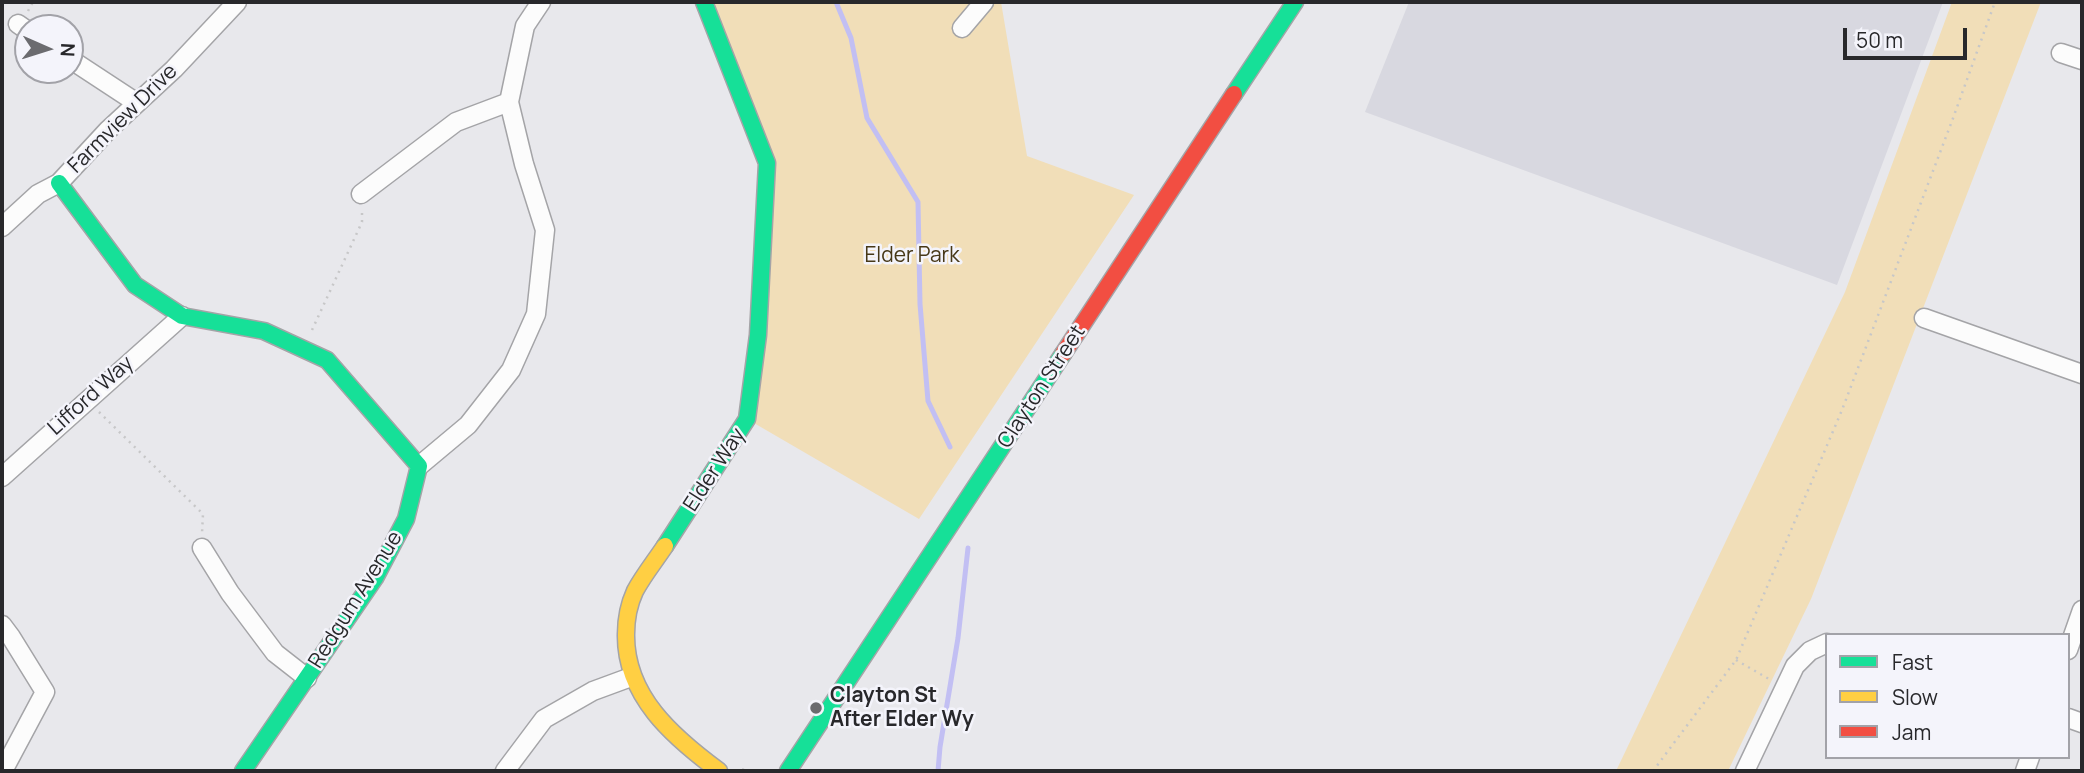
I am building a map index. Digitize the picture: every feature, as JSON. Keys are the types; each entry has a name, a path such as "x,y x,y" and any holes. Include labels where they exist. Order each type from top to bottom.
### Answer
{"street":[{"name":"Farmview Drive","path":"2,228 38,194 59,183 108,130 174,69 237,2"},
{"path":"59,183 135,285 182,316 264,331 327,360 419,466 468,425 511,370 536,314 545,230 524,164 509,102 525,26 541,2"},
{"name":"Elder Way","path":"704,2 767,163 758,335 747,419 634,593 626,613 625,651 631,677 649,705 684,746 719,771"},
{"path":"962,28 984,2"},
{"name":"Clayton Street","path":"788,771 1295,2"},
{"path":"2062,53 2082,60"},
{"path":"84,68 137,103"},
{"path":"361,194 456,122 509,102"},
{"name":"Lifford Way","path":"2,477 182,316"},
{"path":"1924,318 2082,374"},
{"name":"Redgum Avenue","path":"243,771 375,578 406,519 419,466"},
{"path":"202,548 230,593 275,653 307,678"},
{"path":"2070,644 2082,610"},
{"path":"2,625 45,692 5,767"},
{"path":"1745,771 1796,666 1810,651 1825,644"},
{"path":"505,771 544,719 593,691 631,677"}],"path":[{"path":"1654,771 1736,660 1842,410 1995,2"},
{"path":"304,349 362,222 361,194"},
{"path":"88,399 203,514 202,548"},
{"path":"1736,660 1785,688"}],"shaded area":[{"path":"1409,2 1943,2 1837,285 1365,112"}],"green space":[{"name":"Elder Park","path":"704,2 1001,2 1027,156 1134,195 919,519 747,419 767,163"},
{"path":"1952,2 2041,2 1811,599 1728,771 1616,771 1845,292"}],"waterway":[{"path":"836,2 851,38 867,118 918,202 920,304 928,401 950,447"},
{"path":"938,771 968,548"}],"traffic: fast":[{"path":"665,546 747,419 758,335 767,163 704,2"},
{"path":"1234,94 1295,2"},
{"path":"59,183 135,285 182,316 264,331 327,360 419,466 406,519 375,578 243,771"},
{"path":"788,771 1063,354"}],"traffic: slow":[{"path":"665,546 638,585 631,601 626,629 628,656 634,677 655,713 685,744 719,771"}],"traffic: jam":[{"path":"1063,354 1234,94"}],"place":[{"name":"Clayton St After Elder Wy","path":"816,708"}]}
